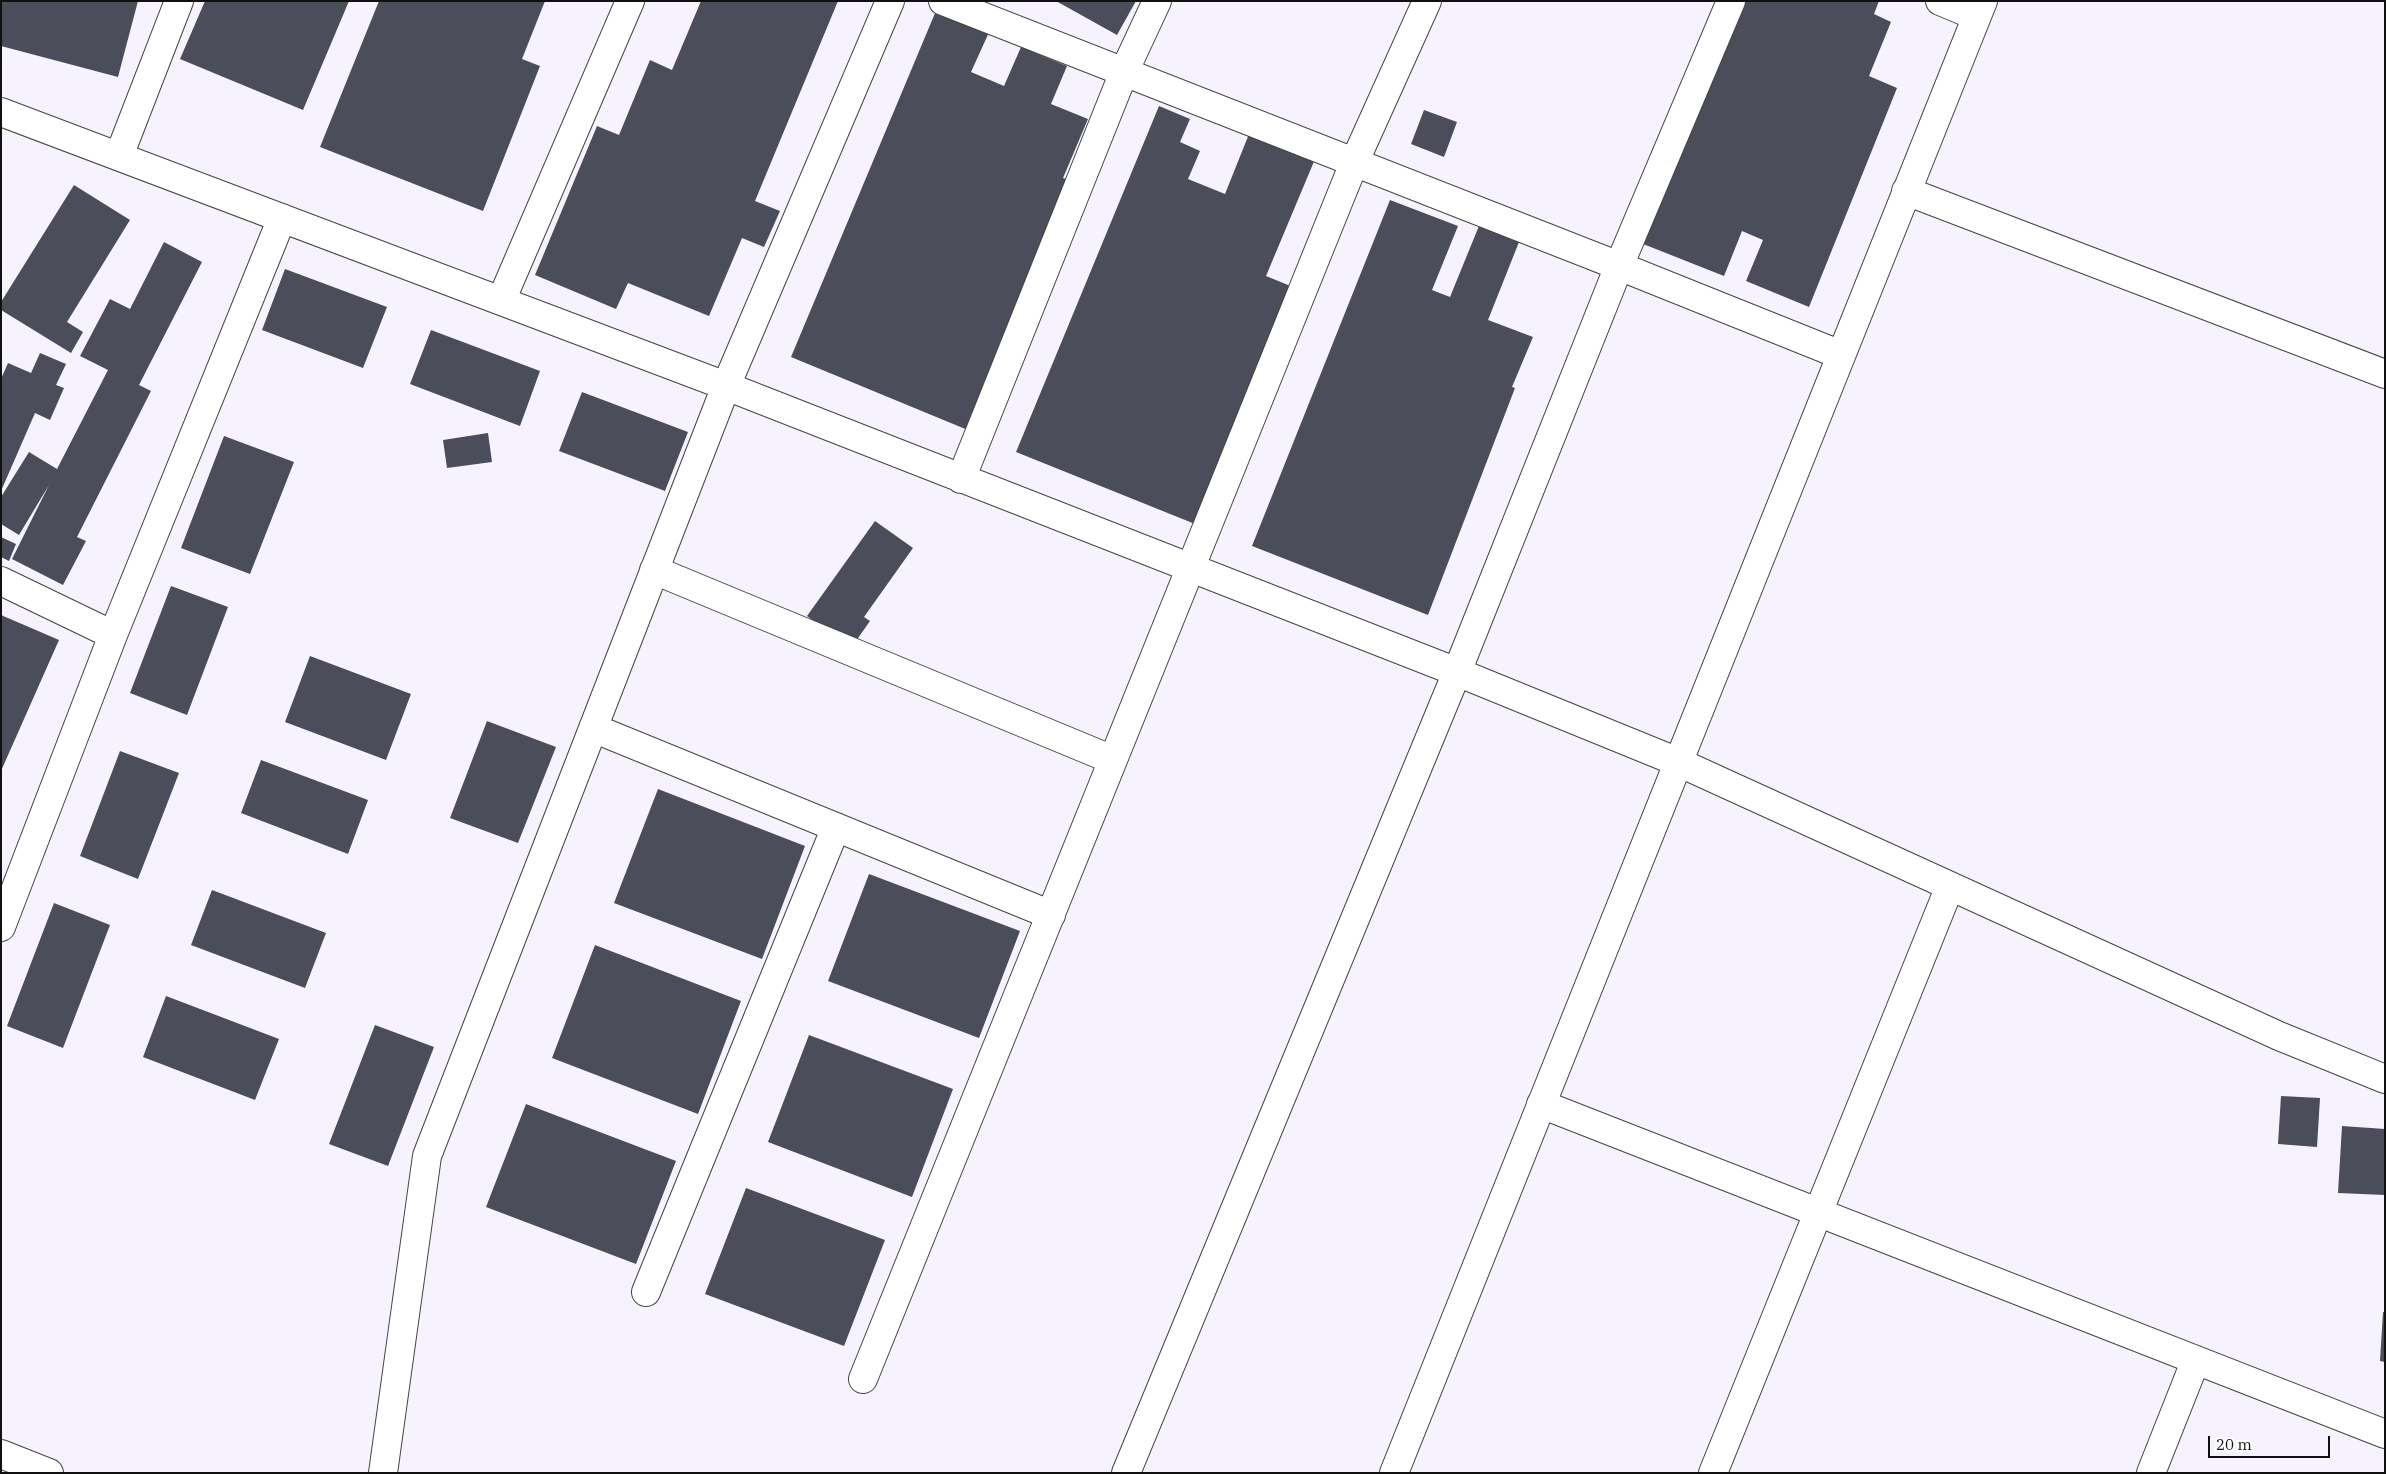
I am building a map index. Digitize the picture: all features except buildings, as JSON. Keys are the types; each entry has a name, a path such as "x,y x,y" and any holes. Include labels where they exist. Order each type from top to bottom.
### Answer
{"street":[{"path":"119,156 179,1"},
{"path":"501,301 630,1"},
{"path":"383,1473 427,1156 726,386 890,1"},
{"path":"943,1 1841,355"},
{"path":"961,479 1124,72 1157,1"},
{"path":"863,1379 1354,163 1427,1"},
{"path":"1126,1473 1457,672 1619,266 1731,1"},
{"path":"1394,1473 1980,9 1940,1"},
{"path":"1,112 726,386 1457,672 1678,762 2278,1036 2385,1079"},
{"path":"1906,191 2385,374"},
{"path":"1,927 113,635 282,218"},
{"path":"654,570 1113,760"},
{"path":"1,581 113,635"},
{"path":"593,728 1051,915"},
{"path":"646,1292 836,827"},
{"path":"1713,1473 1950,886"},
{"path":"1541,1104 2195,1362 2385,1434"},
{"path":"2151,1473 2195,1362"},
{"path":"1,1454 48,1473"}]}
